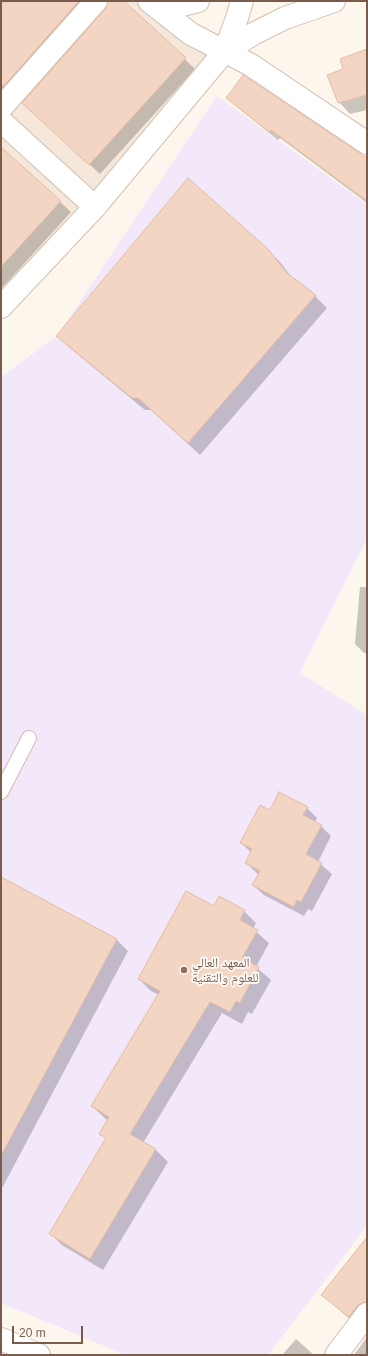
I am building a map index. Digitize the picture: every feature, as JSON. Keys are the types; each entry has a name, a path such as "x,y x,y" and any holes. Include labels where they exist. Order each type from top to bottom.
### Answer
{"street":[{"path":"1,108 96,1"},
{"path":"153,4 174,7 198,1"},
{"path":"225,51 242,1"},
{"path":"1,307 95,207 225,51 255,33 285,18 334,1"},
{"path":"153,4 191,34 251,65 367,143"},
{"path":"1,120 95,207"},
{"path":"336,1355 367,1314"},
{"path":"1,1339 39,1355"}],"lane":[{"path":"1,792 29,738"}],"shaded area":[{"path":"1,1 138,1 189,47 222,57 1,314"},
{"name":"المعهد العالي للعلوم والتقنية","path":"217,96 367,204 367,539 300,673 367,715 367,1226 268,1355 126,1355 1,1303 1,377 57,336"}],"building":[{"path":"1,1 79,1 4,86 1,84"},
{"path":"108,1 124,1 186,58 89,165 22,103 105,9"},
{"path":"367,49 367,95 338,103 327,75 343,69 340,59"},
{"path":"243,75 367,158 367,201 271,130 269,132 226,98"},
{"path":"1,147 61,201 1,267"},
{"path":"188,178 268,249 287,273 316,295 188,443 138,398 132,398 56,336"},
{"path":"279,792 308,807 303,815 322,825 306,854 322,863 301,902 297,900 294,907 252,885 260,871 245,863 252,849 240,843 260,805 270,810"},
{"path":"1,877 117,939 1,1156"},
{"path":"186,891 214,906 219,896 245,910 240,920 258,930 242,958 259,967 240,1003 236,1001 230,1012 210,1002 130,1134 156,1149 90,1259 49,1234 106,1138 99,1134 109,1117 91,1106 160,991 138,979"},
{"path":"367,1237 367,1302 357,1306 349,1317 321,1295"}],"place":[{"name":"المعهد العالي للعلوم والتقنية","path":"184,970"}]}
